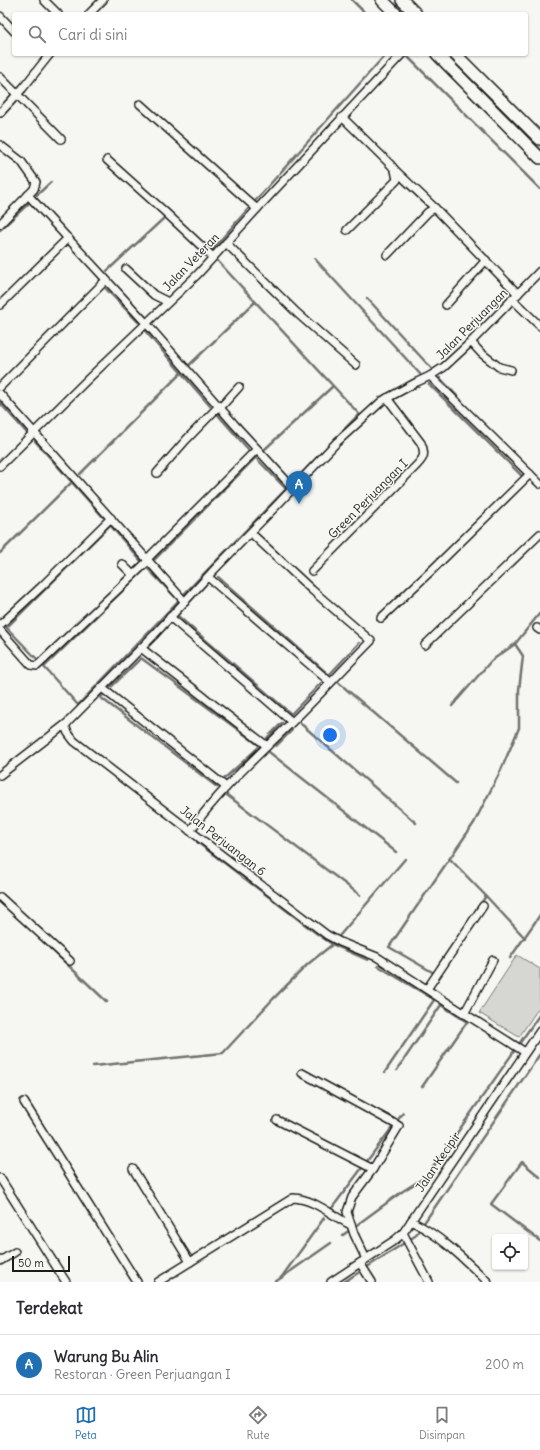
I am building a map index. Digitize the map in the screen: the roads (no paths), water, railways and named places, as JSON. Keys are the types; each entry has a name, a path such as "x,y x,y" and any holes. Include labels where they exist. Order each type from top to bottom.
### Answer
{"highway":[{"path":"382,0 394,12"},
{"path":"402,0 414,12"},
{"path":"439,56 540,158"},
{"path":"457,56 540,139"},
{"path":"456,72 463,62"}],"street":[{"path":"44,0 56,12"},
{"path":"91,12 103,0"},
{"path":"0,16 12,29"},
{"name":"Jalan Veteran","path":"0,466 146,322 198,274 400,56"},
{"path":"0,113 47,57"},
{"path":"0,76 61,139"},
{"path":"140,104 257,209"},
{"path":"342,117 486,260 540,326"},
{"path":"0,145 15,156 35,179 36,185 0,224"},
{"path":"107,160 213,257"},
{"path":"347,230 397,180 395,170"},
{"path":"28,195 146,322 293,488"},
{"path":"387,255 428,212 435,208"},
{"path":"0,305 68,238"},
{"path":"226,243 297,313 356,365"},
{"path":"446,305 486,260"},
{"path":"126,269 154,295 168,302"},
{"name":"Jalan Perjuangan","path":"0,775 66,726 337,442 387,398 430,376 444,367 471,342 540,271"},
{"path":"0,386 106,280"},
{"path":"471,342 481,353 498,367 511,370"},
{"path":"430,376 540,484"},
{"path":"157,473 186,440 239,387"},
{"path":"0,394 185,602"},
{"name":"Green Perjuangan I","path":"312,571 420,463 423,457 424,451 421,443 387,398"},
{"path":"0,630 31,666 37,666 133,575 257,449"},
{"path":"380,618 421,581 530,474"},
{"path":"0,625 111,518"},
{"path":"190,830 206,809 226,787 371,641 312,590 251,533"},
{"path":"425,645 540,534"},
{"path":"122,564 133,575"},
{"path":"208,576 330,682"},
{"path":"170,618 292,722"},
{"path":"141,648 267,746"},
{"path":"102,688 226,787"},
{"name":"Jalan Perjuangan 6","path":"66,726 74,740 327,935 377,957 522,1050"},
{"path":"0,897 70,961"},
{"path":"427,989 483,906"},
{"path":"464,1014 493,960"},
{"name":"Jalan Kecipir","path":"331,1282 364,1263 394,1240 404,1235 415,1222 522,1050 540,1031"},
{"path":"302,1073 399,1126 373,1169 352,1197 347,1212 371,1279"},
{"path":"24,1102 137,1282"},
{"path":"277,1120 373,1169"},
{"path":"133,1169 190,1262"},
{"path":"0,1178 66,1282"},
{"path":"158,1282 293,1198 311,1202 351,1225"},
{"path":"415,1222 440,1239 488,1282"},
{"path":"404,1235 429,1282"},
{"path":"0,1261 15,1252"}],"waterway":[{"path":"352,0 364,12"},
{"path":"256,200 384,56"},
{"path":"407,56 540,189"},
{"path":"37,195 51,182"},
{"path":"0,230 28,204"},
{"path":"210,252 248,209"},
{"path":"107,271 164,218"},
{"path":"215,258 359,414 294,481"},
{"path":"315,259 420,374"},
{"path":"106,289 138,322"},
{"path":"367,298 431,368"},
{"path":"80,474 181,373 255,302"},
{"path":"146,332 210,406"},
{"path":"440,378 461,400"},
{"path":"429,384 521,475"},
{"path":"265,449 333,386"},
{"path":"0,403 26,432"},
{"path":"218,415 248,449"},
{"path":"35,441 103,517"},
{"path":"155,559 256,457"},
{"path":"256,458 286,489"},
{"path":"0,553 72,482"},
{"path":"185,593 286,489"},
{"path":"110,525 140,560"},
{"path":"7,627 110,525"},
{"path":"44,667 147,567"},
{"path":"147,568 178,600"},
{"path":"218,577 329,675"},
{"path":"44,667 78,705 179,600"},
{"path":"435,972 434,973 389,947 474,823 501,770 519,728 519,690 523,656 515,644 540,613"},
{"path":"179,617 291,714"},
{"path":"6,627 36,658"},
{"path":"329,675 359,643"},
{"path":"452,706 491,661 515,644"},
{"path":"111,687 141,658 260,746"},
{"path":"291,714 321,683"},
{"path":"339,683 456,783"},
{"path":"102,696 100,697 217,787"},
{"path":"267,738 282,723"},
{"path":"300,723 416,823"},
{"path":"276,746 292,730"},
{"path":"225,778 260,746"},
{"path":"269,752 396,852"},
{"path":"227,795 360,895"},
{"path":"197,842 316,933 332,944 368,960"},
{"path":"340,935 405,859"},
{"path":"450,859 486,896"},
{"path":"438,966 486,896 525,938"},
{"path":"510,958 540,915"},
{"path":"93,1066 223,1053 308,964 333,944"},
{"path":"50,948 107,1002"},
{"path":"378,966 435,1000"},
{"path":"385,1072 434,1000"},
{"path":"397,1070 441,1005"},
{"path":"422,1087 467,1022 441,1005"},
{"path":"343,1235 403,1191 427,1176 540,1014"},
{"path":"344,1282 415,1236 540,1054"},
{"path":"332,1208 403,1113"},
{"path":"540,1177 522,1162 491,1204 540,1241"},
{"path":"281,1278 324,1218"},
{"path":"275,1282 331,1243"}],"place":[{"name":"Warung Bu Alin","path":"299,504"}]}
